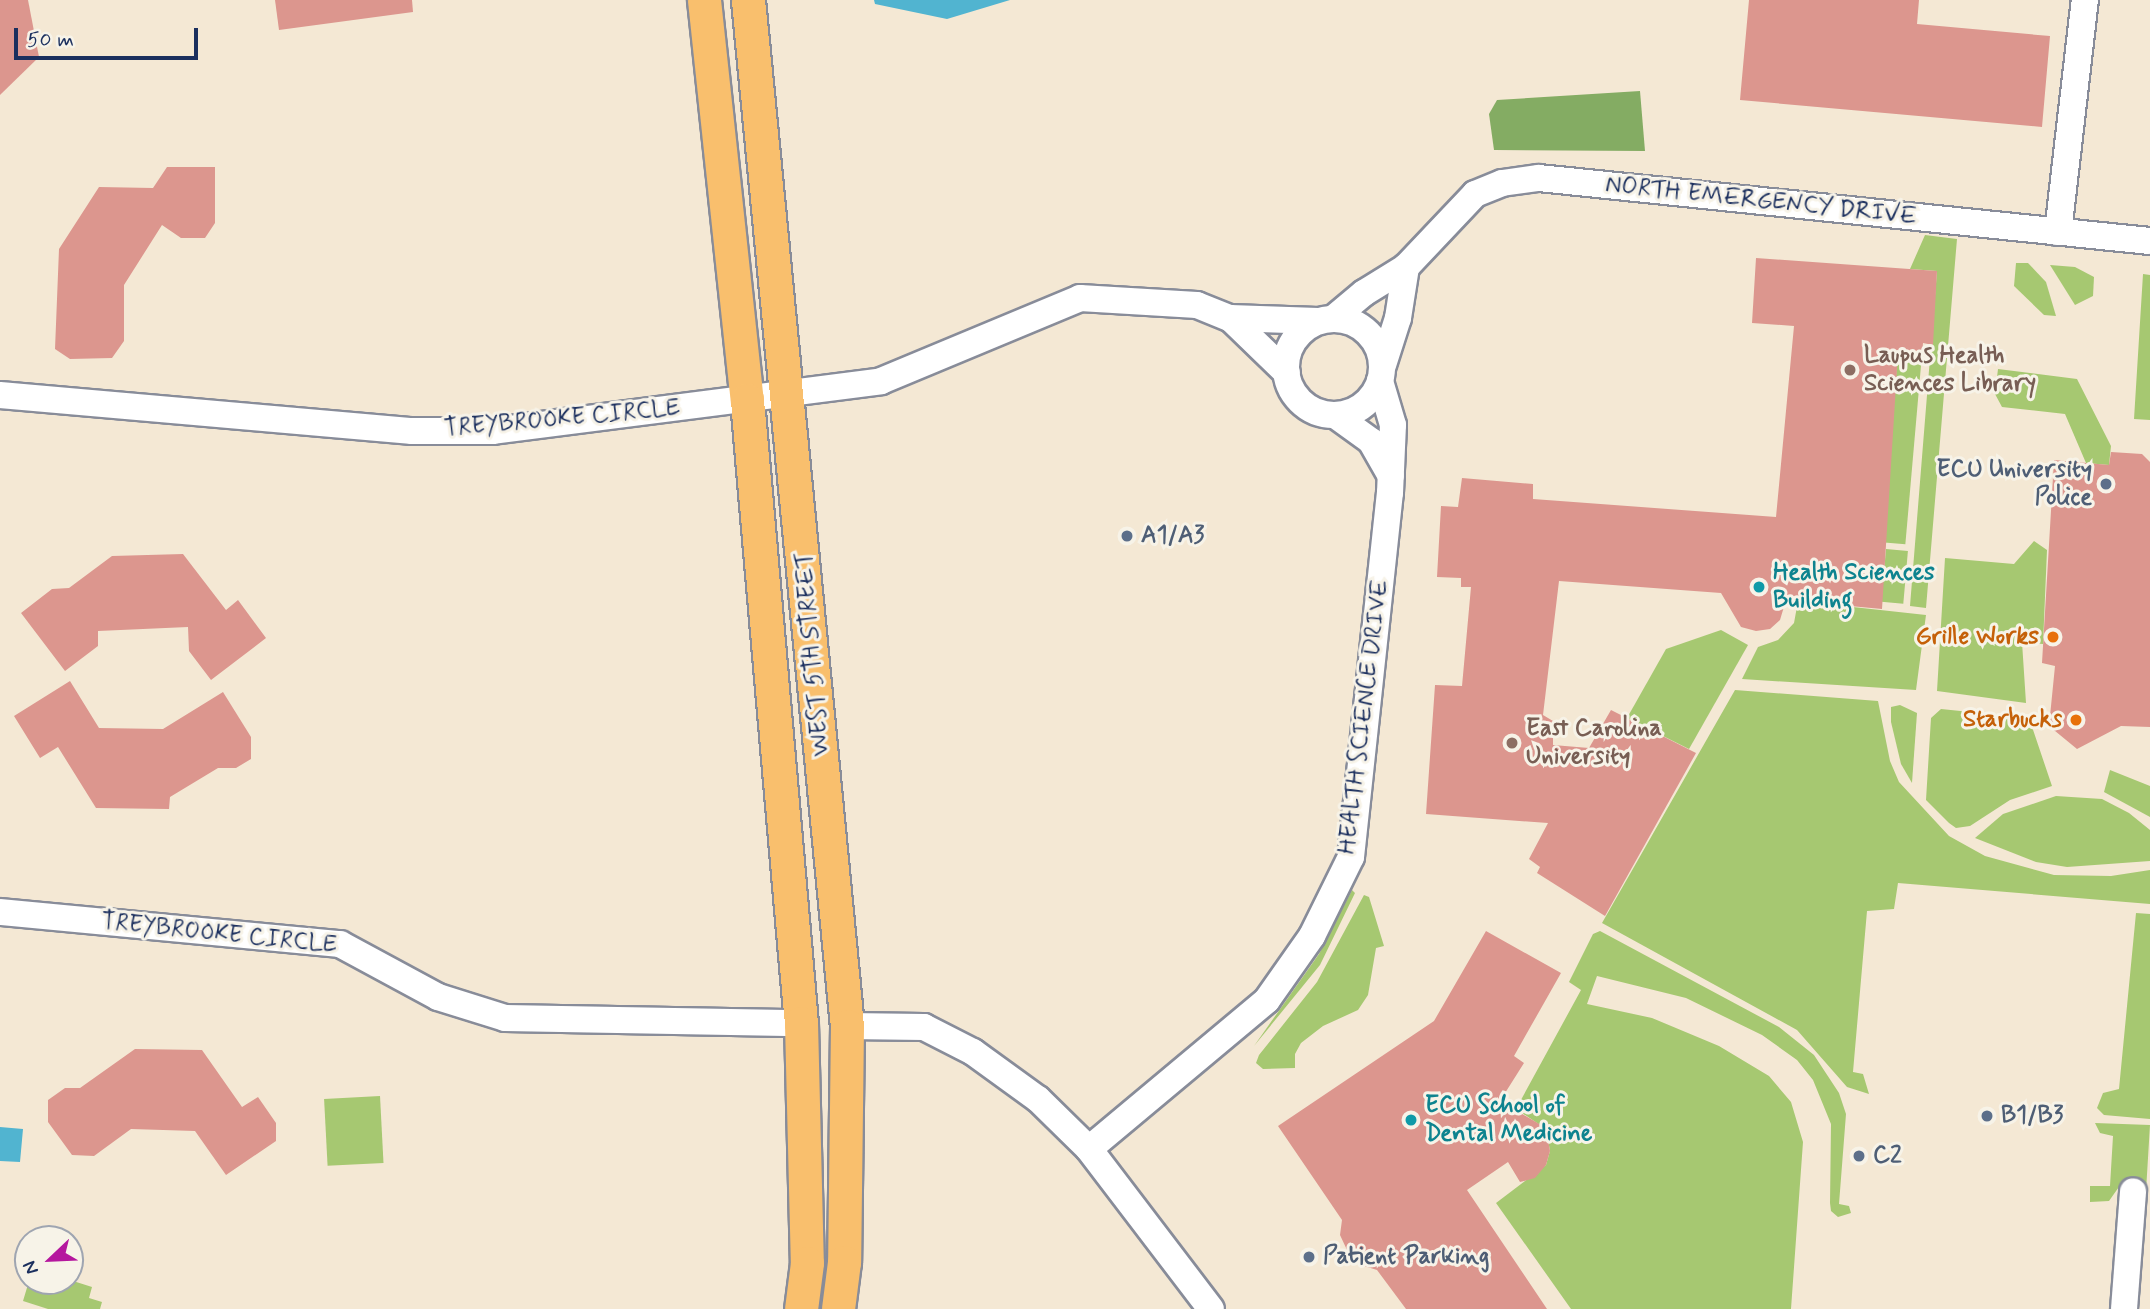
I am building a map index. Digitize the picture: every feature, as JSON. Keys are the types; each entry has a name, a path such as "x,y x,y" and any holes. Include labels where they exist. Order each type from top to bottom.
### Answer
{"main road":[{"name":"WEST 5TH STREET","path":"704,0 747,400 802,1023 807,1263 801,1309"},
{"name":"WEST 5TH STREET","path":"748,0 847,1026 844,1262 838,1309"}],"street":[{"path":"2058,232 2085,0"},
{"name":"NORTH EMERGENCY DRIVE","path":"1287,373 1293,341 1406,267 1475,194 1502,183 1539,178 2150,241"},
{"path":"1335,415 1364,405 1382,373 1398,318 1406,267"},
{"path":"747,400 881,381 1080,298 1197,305 1230,318 1326,320 1362,327 1380,351 1382,373"},
{"path":"1230,318 1287,373 1290,386 1309,407 1335,415 1371,441 1391,476"},
{"name":"HEALTH SCIENCE DRIVE","path":"1089,1149 1267,1000 1312,936 1351,857 1391,476 1393,425 1382,373"},
{"name":"TREYBROOKE CIRCLE","path":"0,395 412,431 493,430 747,400"},
{"name":"TREYBROOKE CIRCLE","path":"0,912 340,944 438,997 505,1018 802,1023"},
{"path":"847,1026 924,1027 973,1052 1027,1091 1089,1149 1211,1309"},
{"path":"2124,1309 2133,1191"}],"green space":[{"path":"1640,91 1645,151 1494,150 1489,114 1497,100"},
{"path":"1925,235 1957,239 1926,608 1910,606 1937,271 1910,269"},
{"path":"2016,263 2028,263 2046,282 2056,316 2044,315 2014,286"},
{"path":"2050,265 2075,267 2094,277 2093,296 2075,305"},
{"path":"2143,274 2150,275 2150,420 2134,419"},
{"path":"1898,353 1922,355 1905,544 1881,542"},
{"path":"1998,369 2077,379 2111,446 2109,465 2086,463 2065,414 2002,407 1995,394"},
{"path":"2034,541 2047,550 2043,644 2022,642 2026,703 1937,691 1945,558 2014,564"},
{"path":"1886,549 1908,551 1903,604 1881,602"},
{"path":"1798,601 1926,615 1916,690 1742,679 1758,647 1778,640 1794,623"},
{"path":"1721,630 1748,645 1689,749 1627,718 1666,649"},
{"path":"1735,690 1878,701 1890,761 1899,782 1949,836 1985,856 2054,875 2111,876 2150,870 2150,904 1898,883 1894,909 1867,911 1853,1072 1863,1074 1869,1094 1847,1087 1797,1030 1602,923"},
{"path":"1900,705 1917,713 1912,783 1901,764 1891,722 1891,707"},
{"path":"1941,709 2029,718 2052,786 2010,800 1970,826 1956,828 1926,800 1931,718"},
{"path":"2110,770 2150,786 2150,817 2104,792"},
{"path":"2056,796 2102,799 2129,813 2150,830 2150,861 2067,867 2036,862 1975,838 2003,814"},
{"path":"1352,890 1355,893 1320,965 1254,1046 1319,954"},
{"path":"1364,895 1369,897 1384,946 1376,948 1368,995 1358,1010 1323,1026 1301,1043 1295,1054 1295,1068 1263,1069 1256,1063 1259,1055 1317,982"},
{"path":"2136,913 2150,914 2150,1119 2104,1115 2097,1108 2103,1093 2119,1089"},
{"path":"1600,931 1779,1027 1814,1055 1839,1093 1846,1114 1839,1204 1849,1206 1851,1213 1838,1217 1831,1211 1830,1203 1831,1124 1813,1080 1797,1060 1762,1035 1686,998 1597,976 1587,1004 1652,1018 1719,1046 1769,1076 1791,1102 1803,1142 1791,1309 1571,1309 1496,1203 1546,1165 1550,1151 1546,1129 1516,1109 1581,990 1569,982 1593,934"},
{"path":"380,1096 384,1163 328,1166 324,1099"},
{"path":"2095,1123 2150,1125 2146,1191 2121,1184 2109,1201 2090,1202 2090,1186 2110,1186 2113,1136 2100,1133"},
{"path":"84,1284 92,1287 89,1298 102,1302 100,1309 48,1309 23,1301 25,1295 84,1295"}],"water":[{"path":"874,0 1010,0 947,19 875,4"},
{"path":"0,1127 23,1129 20,1162 0,1161"}],"building":[{"path":"0,0 28,0 39,57 0,95"},
{"path":"275,0 412,0 413,12 279,30"},
{"path":"1749,0 1919,0 1917,24 2050,36 2042,127 1740,100"},
{"path":"167,167 215,167 215,223 205,238 181,238 162,225 124,285 124,341 112,358 70,359 55,349 59,249 99,187 153,188"},
{"name":"Health Sciences Building","path":"1756,258 1937,271 1933,345 1923,343 1922,355 1898,353 1882,609 1786,600 1780,620 1770,629 1756,631 1741,627 1721,593 1559,581 1543,715 1553,721 1553,745 1589,748 1611,710 1696,753 1605,916 1537,873 1540,867 1529,859 1548,823 1426,814 1435,685 1462,686 1471,587 1461,587 1461,578 1437,577 1441,506 1458,507 1462,478 1533,484 1533,499 1776,517 1794,326 1752,323"},
{"path":"2111,452 2142,454 2150,462 2150,727 2121,726 2077,749 2049,726 2055,666 2042,663 2054,460 2109,465"},
{"path":"183,554 226,610 238,600 266,638 211,680 189,651 188,627 98,631 98,646 65,671 21,613 52,589 69,588 112,556"},
{"path":"70,681 99,728 163,729 223,692 251,737 251,759 236,768 218,768 170,797 169,809 96,808 58,747 40,758 14,716"},
{"name":"ECU School of Dental Medicine","path":"1486,931 1561,973 1514,1056 1524,1063 1500,1101 1546,1128 1550,1151 1546,1165 1535,1178 1520,1182 1508,1162 1467,1190 1547,1309 1406,1309 1377,1270 1361,1265 1347,1250 1340,1235 1342,1220 1278,1126 1434,1021"},
{"path":"135,1049 202,1050 242,1107 258,1097 276,1123 276,1141 226,1175 195,1131 131,1129 94,1156 72,1155 48,1122 48,1100 65,1088 80,1088"}],"place":[{"name":"Laupus Health Sciences Library","path":"1850,370"},
{"name":"ECU University Police","path":"2106,484"},
{"name":"A1/A3","path":"1127,536"},
{"name":"Health Sciences Building","path":"1759,587"},
{"name":"Grille Works","path":"2053,637"},
{"name":"Starbucks","path":"2076,720"},
{"name":"East Carolina University","path":"1512,743"},
{"name":"B1/B3","path":"1987,1116"},
{"name":"ECU School of Dental Medicine","path":"1411,1120"},
{"name":"C2","path":"1859,1156"},
{"name":"Patient Parking","path":"1309,1257"}]}
